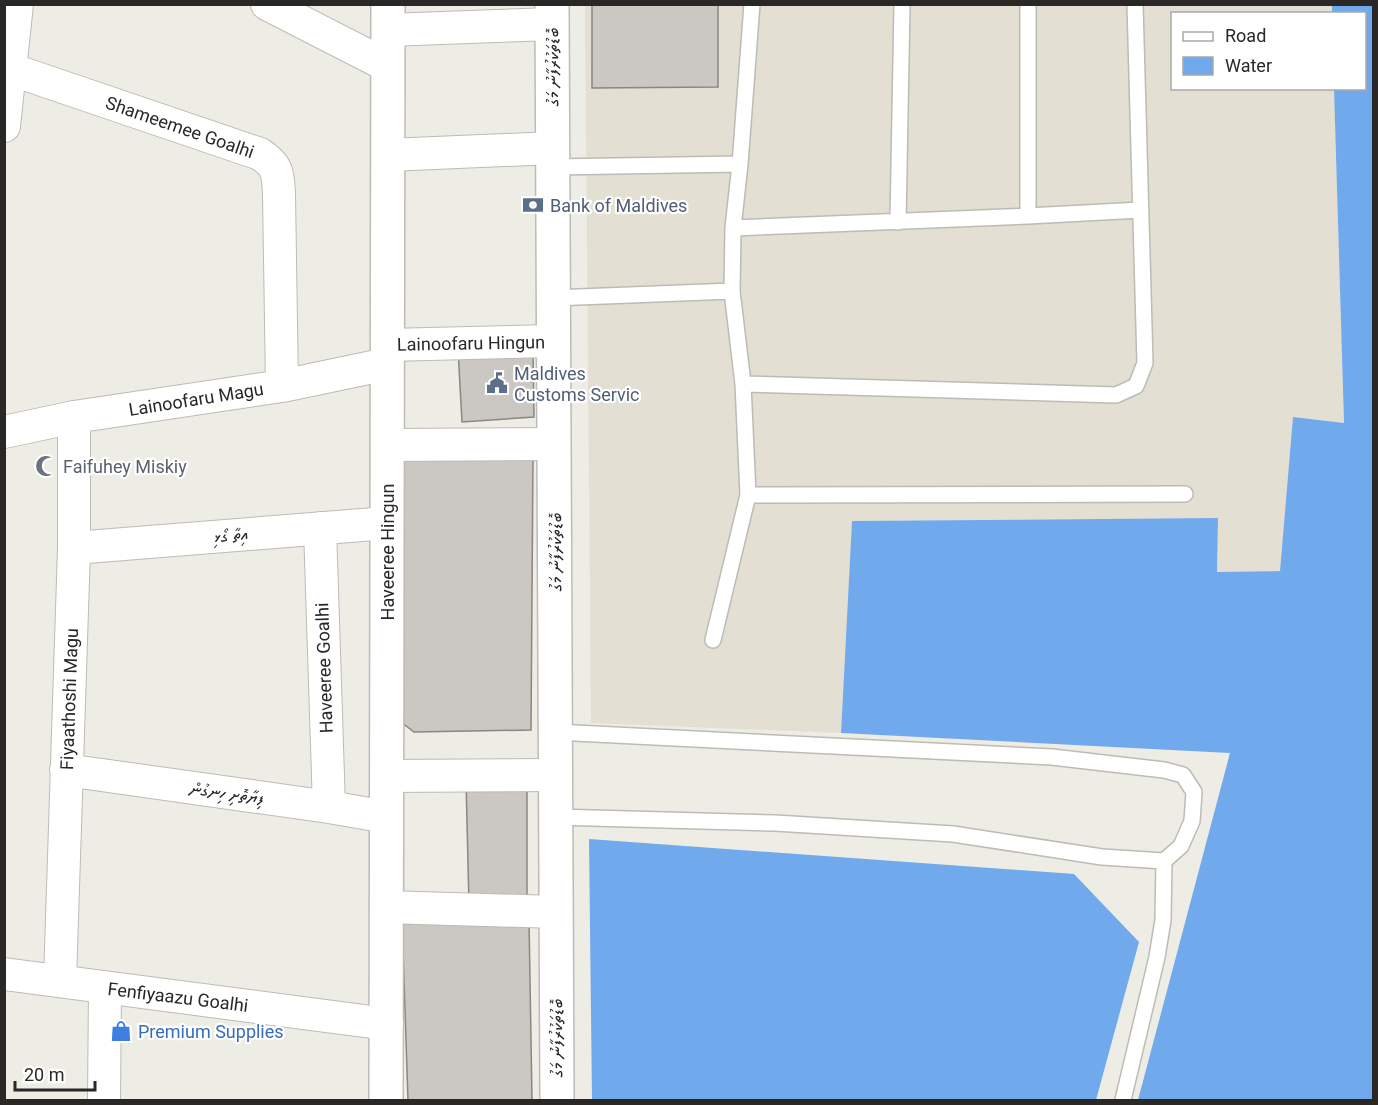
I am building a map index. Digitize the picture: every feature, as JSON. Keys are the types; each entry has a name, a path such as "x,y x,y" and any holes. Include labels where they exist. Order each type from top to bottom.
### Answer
{"street":[{"path":"4,126 17,4"},
{"path":"267,4 388,66"},
{"path":"388,17 552,14"},
{"name":"ބޮޑުތަކުރުފާނު މަގު","path":"552,14 557,1101"},
{"name":"Haveeree Hingun","path":"386,1101 388,17"},
{"name":"Shameemee Goalhi","path":"10,69 260,154 270,160 278,173 282,386"},
{"path":"388,155 553,157"},
{"name":"Lainoofaru Hingun","path":"387,355 554,341"},
{"name":"Lainoofaru Magu","path":"4,432 74,417 282,386 387,355"},
{"name":"Fiyaathoshi Magu","path":"60,981 74,548 74,417"},
{"path":"387,445 554,444"},
{"name":"އިތާ ގޯޅި","path":"74,548 387,523"},
{"name":"Haveeree Goalhi","path":"320,528 329,807"},
{"name":"ފިޔާތޮށި ހިނގުން","path":"66,770 329,807 387,818"},
{"path":"387,777 555,775"},
{"path":"386,908 556,912"},
{"name":"Fenfiyaazu Goalhi","path":"4,974 387,1024"},
{"path":"104,1101 105,988"}],"lane":[{"path":"713,640 748,495 743,384 732,291 733,228 752,4"},
{"path":"898,222 902,4"},
{"path":"1028,4 1028,216"},
{"path":"743,384 1116,395 1136,386 1145,363 1135,4"},
{"path":"553,157 740,164"},
{"path":"733,228 1142,210"},
{"path":"554,298 732,291"},
{"path":"748,495 1185,494"},
{"path":"555,732 1052,757 1164,770 1183,775 1194,792 1192,821 1181,846 1164,861 1102,857 953,834 775,823 556,817"},
{"path":"1123,1101 1157,957 1163,920 1164,861"}],"shaded area":[{"path":"585,5 1332,5 1332,12 1171,12 1171,90 1334,90 1344,423 1293,417 1280,572 1217,572 1218,518 852,521 841,733 591,723"}],"water":[{"path":"1332,5 1374,5 1373,1100 1138,1100 1230,753 841,733 852,521 1218,518 1217,572 1280,571 1293,417 1344,423 1334,90 1366,90 1366,12 1332,12"},
{"path":"589,839 1074,874 1139,942 1096,1100 592,1100"}],"building":[{"path":"592,4 718,4 718,87 592,88"},
{"name":"Maldives Customs Servic","path":"458,349 533,349 534,417 462,422"},
{"path":"533,455 531,730 414,732 401,722 400,464 407,457"},
{"path":"527,777 527,904 469,905 466,780"},
{"path":"402,920 529,920 532,1100 408,1100"}],"place":[{"name":"Bank of Maldives","path":"533,205"},
{"name":"Maldives Customs Servic","path":"497,383"},
{"name":"Faifuhey Miskiy","path":"46,466"},
{"name":"Premium Supplies","path":"121,1031"}]}
